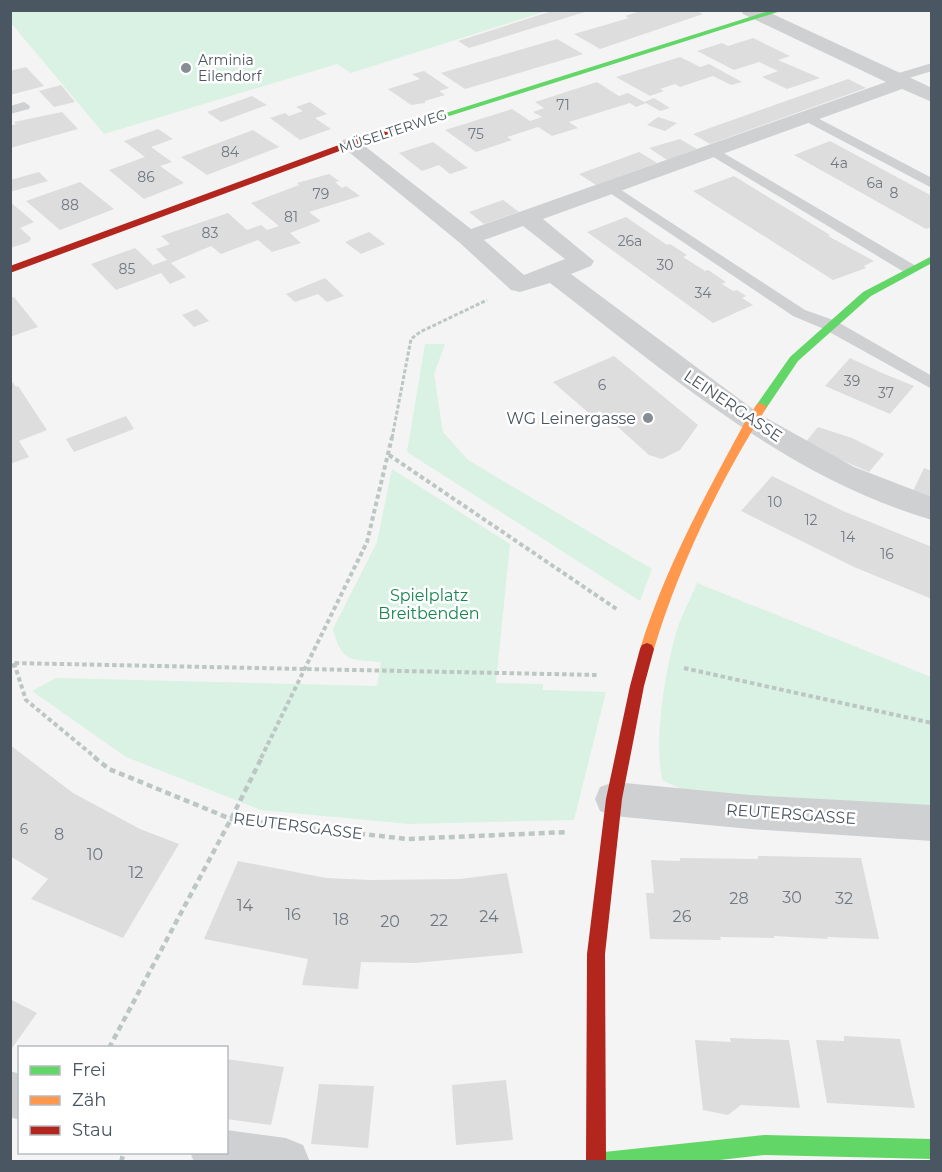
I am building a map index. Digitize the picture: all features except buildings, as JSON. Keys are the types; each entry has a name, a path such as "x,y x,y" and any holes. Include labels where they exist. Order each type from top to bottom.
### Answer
{"street":[{"name":"MÜSELTERWEG","path":"10,270 350,144 755,13 781,10"},
{"path":"755,13 932,96"},
{"path":"468,238 715,152 900,80"},
{"path":"350,144 468,238 520,285 582,261 527,218"},
{"path":"596,1161 596,954 612,814 654,624 684,549 751,422 794,359 867,294 923,266"},
{"name":"LEINERGASSE","path":"553,273 751,422 843,474 932,509"},
{"name":"REUTERSGASSE","path":"612,814 750,812 932,823"},
{"path":"604,1161 765,1145 932,1149"},
{"path":"228,1154 286,1161"}],"lane":[{"path":"900,80 932,66"},
{"path":"10,110 24,106"},
{"path":"808,117 932,184"},
{"path":"715,152 923,266"},
{"path":"612,188 790,307 830,325 932,384"}],"path":[{"path":"110,1046 231,819 367,542 389,455 411,339 420,332 520,285"},
{"path":"389,455 624,614"},
{"path":"12,664 616,675 621,657 932,723"},
{"name":"REUTERSGASSE","path":"12,664 26,700 109,769 231,819 407,839 612,814"}],"green space":[{"name":"Arminia Eilendorf","path":"10,11 547,11 351,73 337,64 104,134 11,23"},
{"path":"425,344 445,344 434,374 443,432 468,460 652,569 640,601 407,452"},
{"name":"Spielplatz Breitbenden","path":"392,469 510,544 496,683 543,684 543,690 606,692 574,820 409,824 261,810 126,757 32,691 56,678 377,686 381,662 362,661 349,657 340,648 333,629 377,542"},
{"path":"697,583 931,677 931,807 750,798 683,790 662,780 660,725 668,664 681,618"}],"traffic: fast":[{"path":"399,129 781,10"},
{"path":"761,407 794,359 867,294 932,259"},
{"path":"604,1162 765,1145 932,1149"}],"traffic: slow":[{"path":"647,649 679,561 721,477 761,407"}],"traffic: jam":[{"path":"10,270 350,144 399,129"},
{"path":"596,1162 596,954 614,799 637,686 647,649"}],"place":[{"name":"Arminia Eilendorf","path":"186,68"},
{"name":"WG Leinergasse","path":"648,418"}]}
